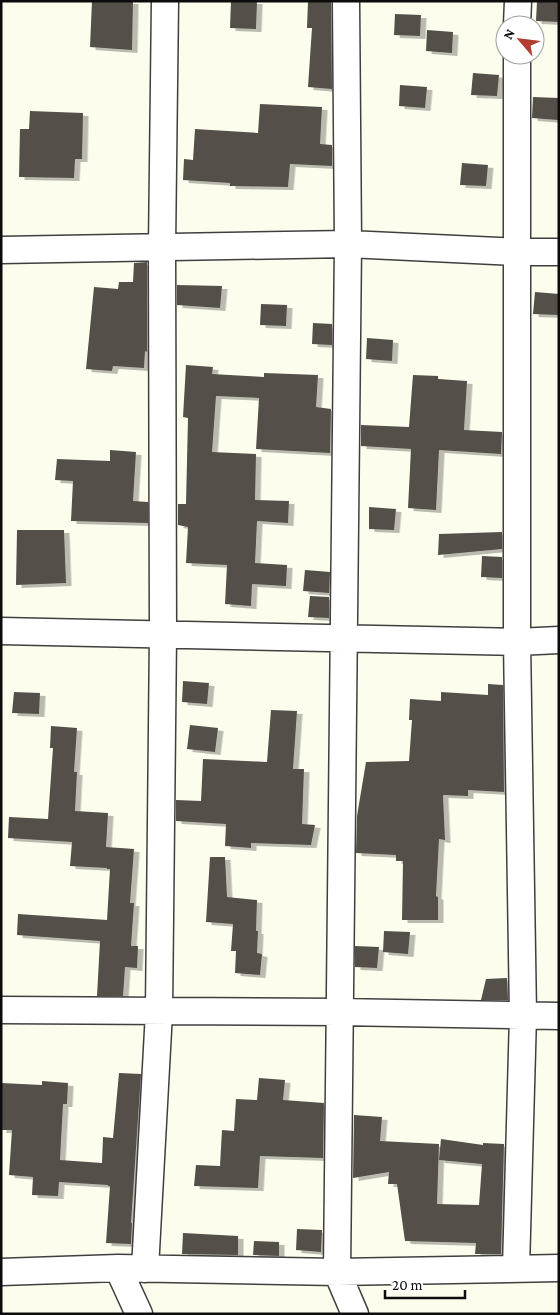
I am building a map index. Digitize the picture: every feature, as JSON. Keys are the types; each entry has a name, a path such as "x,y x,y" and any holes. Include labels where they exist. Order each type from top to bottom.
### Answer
{"street":[{"path":"145,1269 159,1012 163,634 162,247 165,1"},
{"path":"346,1 348,244 339,1012 338,1272 355,1314"},
{"path":"517,15 518,1"},
{"path":"516,1268 523,1016 517,642 517,65"},
{"path":"1,250 348,244 518,252 559,252"},
{"path":"1,631 517,642 559,640"},
{"path":"1,1010 339,1012 559,1016"},
{"path":"118,1268 139,1314"},
{"path":"1,1272 118,1268 338,1272 559,1268"}],"building":[{"path":"92,1 133,1 132,50 90,47"},
{"path":"231,1 257,1 256,29 230,28"},
{"path":"308,1 331,1 332,89 308,87 312,28 307,28"},
{"path":"537,1 559,1 559,22 545,21 545,15 536,15"},
{"path":"395,14 421,15 420,36 394,35"},
{"path":"427,30 453,32 452,53 426,51"},
{"path":"473,73 499,75 497,96 471,95"},
{"path":"400,85 427,87 425,108 399,106"},
{"path":"533,97 559,98 558,120 532,118"},
{"path":"260,104 322,107 320,144 332,145 332,166 290,164 288,187 230,186 230,183 183,180 184,159 193,160 195,129 258,133"},
{"path":"30,111 83,113 82,159 75,159 74,178 19,177 20,129 29,129"},
{"path":"462,163 488,165 486,186 460,185"},
{"path":"147,262 147,352 145,351 144,368 113,366 112,371 86,369 94,287 118,289 119,282 133,282 134,263"},
{"path":"177,285 222,286 220,308 177,305"},
{"path":"535,292 559,294 559,315 533,314"},
{"path":"261,304 287,305 286,326 260,325"},
{"path":"313,323 332,324 332,345 312,344"},
{"path":"367,338 393,340 392,361 366,359"},
{"path":"186,365 213,367 212,374 264,377 264,373 318,375 316,407 331,409 330,453 256,449 259,398 216,396 212,452 256,454 255,500 289,501 288,523 257,521 255,563 287,565 286,586 252,584 251,606 225,604 227,565 186,563 188,527 178,525 178,504 186,504 188,418 183,417"},
{"path":"413,375 438,376 438,379 467,381 464,430 502,432 501,454 439,450 436,510 408,508 411,449 361,446 361,425 409,427"},
{"path":"110,450 136,452 133,501 148,502 148,523 71,521 73,481 55,480 57,459 110,461"},
{"path":"369,507 396,509 394,530 369,529"},
{"path":"17,530 64,530 66,583 16,585"},
{"path":"502,532 502,549 438,555 439,534"},
{"path":"482,556 502,557 502,578 481,577"},
{"path":"305,570 330,572 329,593 303,591"},
{"path":"310,596 329,597 329,618 308,617"},
{"path":"183,681 209,683 207,704 182,702"},
{"path":"488,684 503,685 504,792 468,790 468,796 443,795 445,840 439,839 436,896 438,897 438,920 402,920 403,861 396,861 396,855 356,853 357,816 366,762 409,761 412,720 409,720 410,699 441,701 441,692 488,695"},
{"path":"14,692 40,693 39,714 12,713"},
{"path":"271,710 297,711 293,769 304,769 302,824 315,825 311,845 251,843 251,848 225,846 226,824 176,821 176,800 201,801 203,759 267,762"},
{"path":"190,725 218,728 215,752 187,749"},
{"path":"51,726 77,728 74,772 77,772 75,811 108,813 106,847 134,849 130,903 134,903 131,946 138,946 137,968 125,967 123,996 97,996 100,941 17,935 18,914 107,920 110,869 70,866 72,842 8,838 9,817 48,819 53,748 50,748"},
{"path":"210,857 225,857 227,897 257,900 257,953 262,954 260,975 235,973 236,951 231,951 233,924 206,922"},
{"path":"384,931 410,932 408,954 383,952"},
{"path":"355,946 379,947 377,968 355,967"},
{"path":"507,978 508,1000 481,1000 486,979"},
{"path":"119,1073 141,1074 131,1244 106,1243 110,1186 59,1182 58,1196 32,1195 33,1177 9,1175 12,1130 1,1130 1,1083 42,1085 42,1081 68,1083 67,1104 63,1104 60,1160 102,1163 103,1137 113,1138"},
{"path":"259,1078 285,1080 283,1100 324,1103 323,1158 260,1156 258,1188 194,1186 196,1165 220,1166 222,1130 234,1131 236,1099 257,1100"},
{"path":"354,1115 382,1117 380,1141 439,1144 437,1204 479,1205 482,1164 439,1160 441,1139 483,1145 483,1143 504,1144 501,1254 475,1254 476,1243 405,1241 397,1184 388,1184 389,1172 353,1178"},
{"path":"297,1229 322,1230 321,1252 296,1250"},
{"path":"183,1233 238,1236 238,1255 182,1254"},
{"path":"254,1241 279,1242 279,1256 253,1255"}]}
